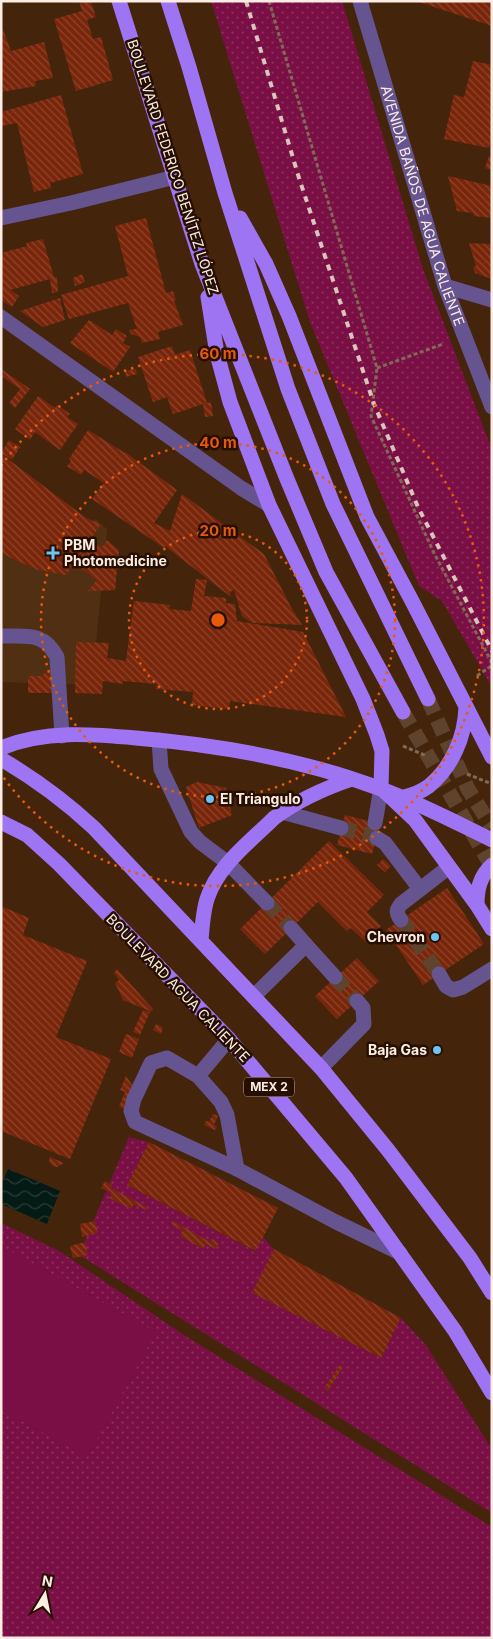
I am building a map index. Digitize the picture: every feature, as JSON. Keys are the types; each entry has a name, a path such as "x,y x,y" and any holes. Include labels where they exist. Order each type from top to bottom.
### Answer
{"main road":[{"name":"BOULEVARD FEDERICO BENÍTEZ LÓPEZ","path":"119,1 202,264 287,479 326,572 403,712"},
{"path":"168,1 225,193 288,389 333,504 428,699"},
{"path":"225,193 266,264 289,316 367,517 492,757"},
{"path":"202,264 210,305 216,354 230,402 269,505 363,699 382,751 381,788 415,820 477,905 492,929"},
{"path":"404,798 428,787 448,765 458,748 465,723 466,707"},
{"path":"1,748 20,742 84,734 204,744 279,758 381,788 492,840"},
{"path":"1,759 30,776 94,828 321,1068 388,1150 470,1258 492,1293"},
{"path":"201,941 207,900 212,886 228,863 282,812 336,784 352,779"},
{"name":"BOULEVARD AGUA CALIENTE","path":"1,822 27,835 59,864 229,1039 346,1178 455,1331 492,1393"},
{"path":"477,905 479,885 484,872 492,865"}],"street":[{"name":"AVENIDA BAÑOS DE AGUA CALIENTE","path":"360,1 445,286 492,407"},
{"path":"1,218 175,177"},
{"path":"445,286 492,300"},
{"path":"1,317 241,488 269,505"},
{"path":"1,636 40,638 52,648 57,657 62,736"},
{"path":"159,740 161,769 191,832 200,842 228,863 267,903"},
{"path":"381,788 376,830 420,889"},
{"path":"282,812 342,828"},
{"path":"401,920 397,914 397,909 449,867"},
{"path":"291,928 335,977"},
{"path":"254,996 306,945"},
{"path":"439,974 446,986 453,990 463,987 492,969"},
{"path":"321,1068 364,1024 363,1008 357,1001"},
{"path":"198,1076 229,1039"},
{"path":"237,1169 227,1115 221,1102 198,1076 167,1058 151,1063 134,1099 131,1111 135,1122 237,1169 334,1221 400,1253"}],"path":[{"path":"269,1 377,368 371,416 434,553 491,662 490,667 472,679"},
{"path":"377,368 465,336"},
{"path":"396,743 431,758"},
{"path":"462,771 492,784"}],"shaded area":[{"path":"211,1 342,1 423,269 492,450 492,687 442,601 419,586 310,322"},
{"name":"PBM Photomedicine","path":"1,454 86,518 87,535 95,519 107,529 92,685 1,682"},
{"path":"129,1137 149,1142 127,1185 255,1251 263,1237 274,1249 253,1293 381,1358 401,1318 425,1344 492,1449 492,1513 79,1255"},
{"path":"1,1223 59,1251 184,1335 492,1527 492,1638 1,1638"},
{"path":"1,1246 156,1332 87,1457 1,1410"}],"water":[{"path":"8,1169 60,1191 47,1224 1,1204 1,1185"}],"building":[{"path":"79,1 91,1 96,17 87,20 93,39 101,37 113,80 76,91 54,19 82,11"},
{"path":"492,1 492,26 419,2"},
{"path":"1,24 11,51 44,42 53,78 35,81 36,86 1,92"},
{"path":"473,61 492,65 492,137 489,148 444,139 454,95 464,97"},
{"path":"61,95 83,174 50,183 51,188 34,192 17,123 1,126 1,112"},
{"path":"489,156 492,157 492,170 485,168"},
{"path":"448,176 492,186 492,218 474,216 473,213 457,211"},
{"path":"146,218 166,293 173,291 176,300 174,301 183,325 158,332 160,339 142,343 140,337 131,334 129,330 137,329 128,303 69,319 61,295 128,276 115,226"},
{"path":"43,239 54,277 57,277 58,292 52,293 50,279 10,290 19,296 12,307 1,300 1,253 27,246 26,243"},
{"path":"469,243 492,244 492,279 475,273 473,267 476,266"},
{"path":"82,274 85,282 75,286 73,278"},
{"path":"60,298 65,320 43,327 20,311"},
{"path":"89,320 112,335 116,329 127,336 123,343 130,347 113,372 70,343"},
{"path":"172,346 175,355 190,350 207,403 211,402 213,416 205,417 203,404 173,414 167,397 153,402 138,357"},
{"path":"1,369 30,389 15,408 9,403 20,389 3,377 1,380"},
{"path":"136,369 137,374 126,377 125,371"},
{"path":"38,396 55,408 57,405 70,414 67,417 78,424 60,450 35,432 30,440 15,429"},
{"path":"88,430 125,452 177,490 154,523 170,531 182,494 264,554 302,625 252,623 242,616 234,590 230,592 231,597 165,546 164,548 92,499 104,483 84,470 81,475 67,466 71,461 69,459"},
{"path":"9,440 20,447 12,460 1,453"},
{"path":"1,454 86,518 101,524 66,575 38,570 1,552"},
{"path":"107,540 119,550 115,590 88,591 97,580 75,564 92,541 102,547"},
{"path":"196,579 207,580 204,596 226,598 226,603 235,604 237,621 303,632 346,717 230,701 229,709 192,705 193,692 156,689 157,684 123,681 123,684 103,681 102,694 75,693 76,642 109,643 107,658 126,661 134,601 170,605 169,609 191,611"},
{"path":"44,673 52,673 52,693 28,693 28,676 43,676"},
{"name":"El Triangulo","path":"197,782 226,788 232,815 199,828 186,787"},
{"path":"345,815 380,824 372,854 337,845"},
{"path":"329,841 384,895 367,912 381,926 366,942 351,928 347,931 318,902 265,954 240,929"},
{"path":"383,859 391,866 385,872 377,865"},
{"name":"Chevron","path":"447,888 484,944 423,985 386,930"},
{"path":"1,906 29,918 23,935 87,961 56,1037 111,1059 70,1159 1,1131"},
{"name":"Chevron","path":"357,958 379,981 337,1019 315,996"},
{"path":"117,969 153,1009 152,1012 123,1000 115,983 119,980 114,973"},
{"path":"143,1010 150,1012 140,1035 133,1032"},
{"path":"156,1024 163,1027 161,1034 153,1030"},
{"path":"126,1034 139,1039 132,1058 119,1052"},
{"path":"126,1076 137,1092 128,1111 119,1107 125,1092 120,1090"},
{"path":"213,1114 218,1116 214,1125 217,1126 215,1130 204,1125 206,1121 209,1122"},
{"path":"149,1142 278,1208 256,1251 127,1185"},
{"path":"50,1157 64,1163 57,1167 53,1166 49,1161"},
{"path":"105,1181 112,1185 111,1188 147,1207 146,1210 134,1204 131,1209 109,1198 112,1193 101,1188"},
{"path":"95,1221 98,1233 82,1237 80,1224"},
{"path":"173,1221 210,1242 212,1239 219,1243 215,1249 206,1244 203,1249 180,1236 183,1231 171,1224"},
{"path":"85,1242 88,1255 73,1258 70,1246"},
{"path":"274,1249 401,1318 381,1358 252,1293"},
{"path":"340,1365 343,1367 328,1391 324,1388"}],"tunnel":[{"path":"428,699 468,789 492,827"},
{"path":"403,712 492,867"},
{"path":"341,828 372,836 375,823"},
{"path":"267,903 291,928"},
{"path":"401,920 439,974"},
{"path":"335,977 357,1001"}],"railway":[{"path":"246,1 299,178 374,404 418,507 492,651"}],"place":[{"name":"PBM Photomedicine","path":"53,553"},
{"name":"El Triangulo","path":"210,799"},
{"name":"Chevron","path":"435,937"},
{"name":"Baja Gas","path":"437,1050"}]}
